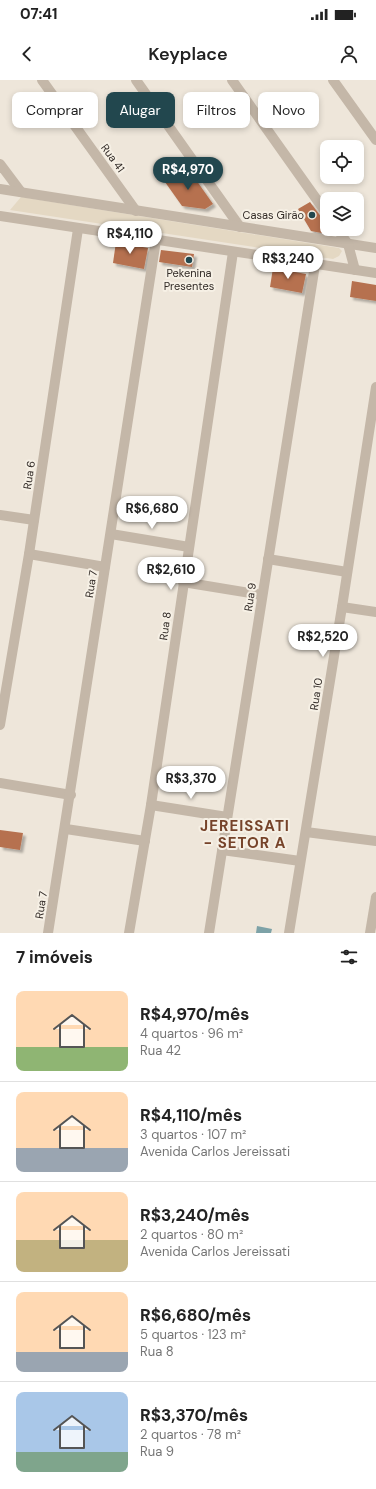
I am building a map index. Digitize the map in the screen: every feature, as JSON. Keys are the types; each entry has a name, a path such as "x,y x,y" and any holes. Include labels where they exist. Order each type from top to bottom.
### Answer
{"street":[{"name":"Rua 41","path":"42,80 136,211"},
{"path":"136,80 240,227"},
{"path":"232,80 320,204"},
{"path":"333,80 376,140"},
{"path":"0,164 21,192"},
{"path":"0,189 376,248"},
{"path":"0,216 315,265 376,273"},
{"name":"Rua 6","path":"0,725 29,554 78,229"},
{"path":"342,236 348,244 355,270"},
{"name":"Rua 7","path":"48,933 66,829 156,240"},
{"name":"Rua 8","path":"129,933 145,841 233,252"},
{"name":"Rua 9","path":"209,933 315,265"},
{"name":"Rua 10","path":"289,933 376,387"},
{"path":"0,515 34,520"},
{"path":"111,534 189,547"},
{"path":"29,554 105,567"},
{"path":"268,559 347,572"},
{"path":"183,582 262,595"},
{"path":"342,607 376,612"},
{"path":"0,783 71,795"},
{"path":"150,805 227,817"},
{"path":"66,829 145,841"},
{"path":"306,832 376,842"},
{"path":"222,850 300,861"},
{"path":"370,933 376,897"}],"shaded area":[{"path":"21,197 339,248 342,251 339,256 333,259 10,210"}],"water":[{"path":"257,926 272,929 271,933 256,933"}],"building":[{"path":"187,167 213,204 205,209 182,206 165,182"},
{"path":"310,202 320,215 320,233 311,231 298,209"},
{"path":"116,242 148,248 144,269 113,263"},
{"path":"161,250 194,254 192,267 159,262"},
{"path":"273,268 306,274 302,293 270,287"},
{"path":"352,281 376,285 376,301 350,297"},
{"path":"0,830 23,833 20,850 0,847"}],"place":[{"name":"Casas Girão","path":"312,215"},
{"name":"Pekenina Presentes","path":"189,260"}],"district":[{"name":"JEREISSATI - SETOR A","path":"245,834"}]}
